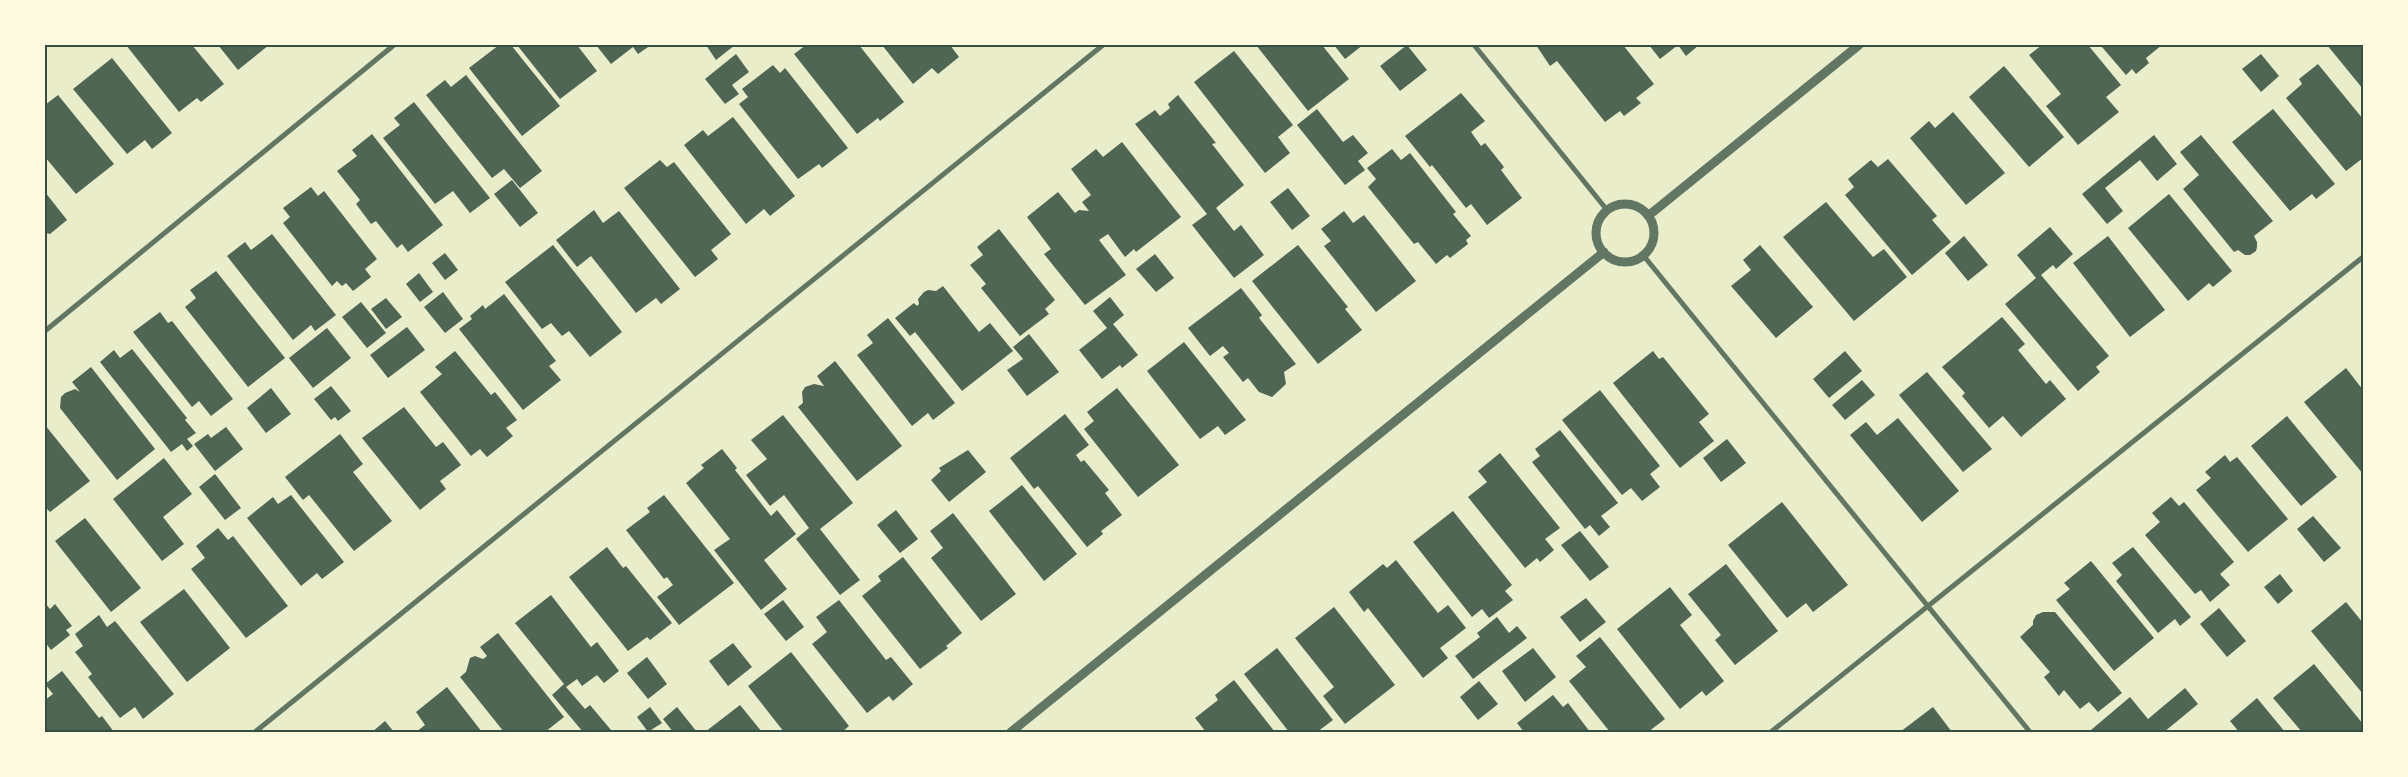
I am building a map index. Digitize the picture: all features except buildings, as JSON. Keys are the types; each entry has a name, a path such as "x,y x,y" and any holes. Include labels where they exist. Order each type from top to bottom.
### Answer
{"street":[{"path":"45,330 394,45"},
{"path":"255,732 1103,45"},
{"path":"1474,45 1607,210"},
{"path":"1648,216 1859,45"},
{"path":"1628,204 1639,208 1648,216 1653,225 1654,236 1650,248 1643,256 1633,261 1622,262 1604,252 1597,242 1596,230 1599,219 1607,210 1628,204"},
{"path":"1011,732 1604,252"},
{"path":"1643,256 2030,732"},
{"path":"1770,732 2363,257"}]}
